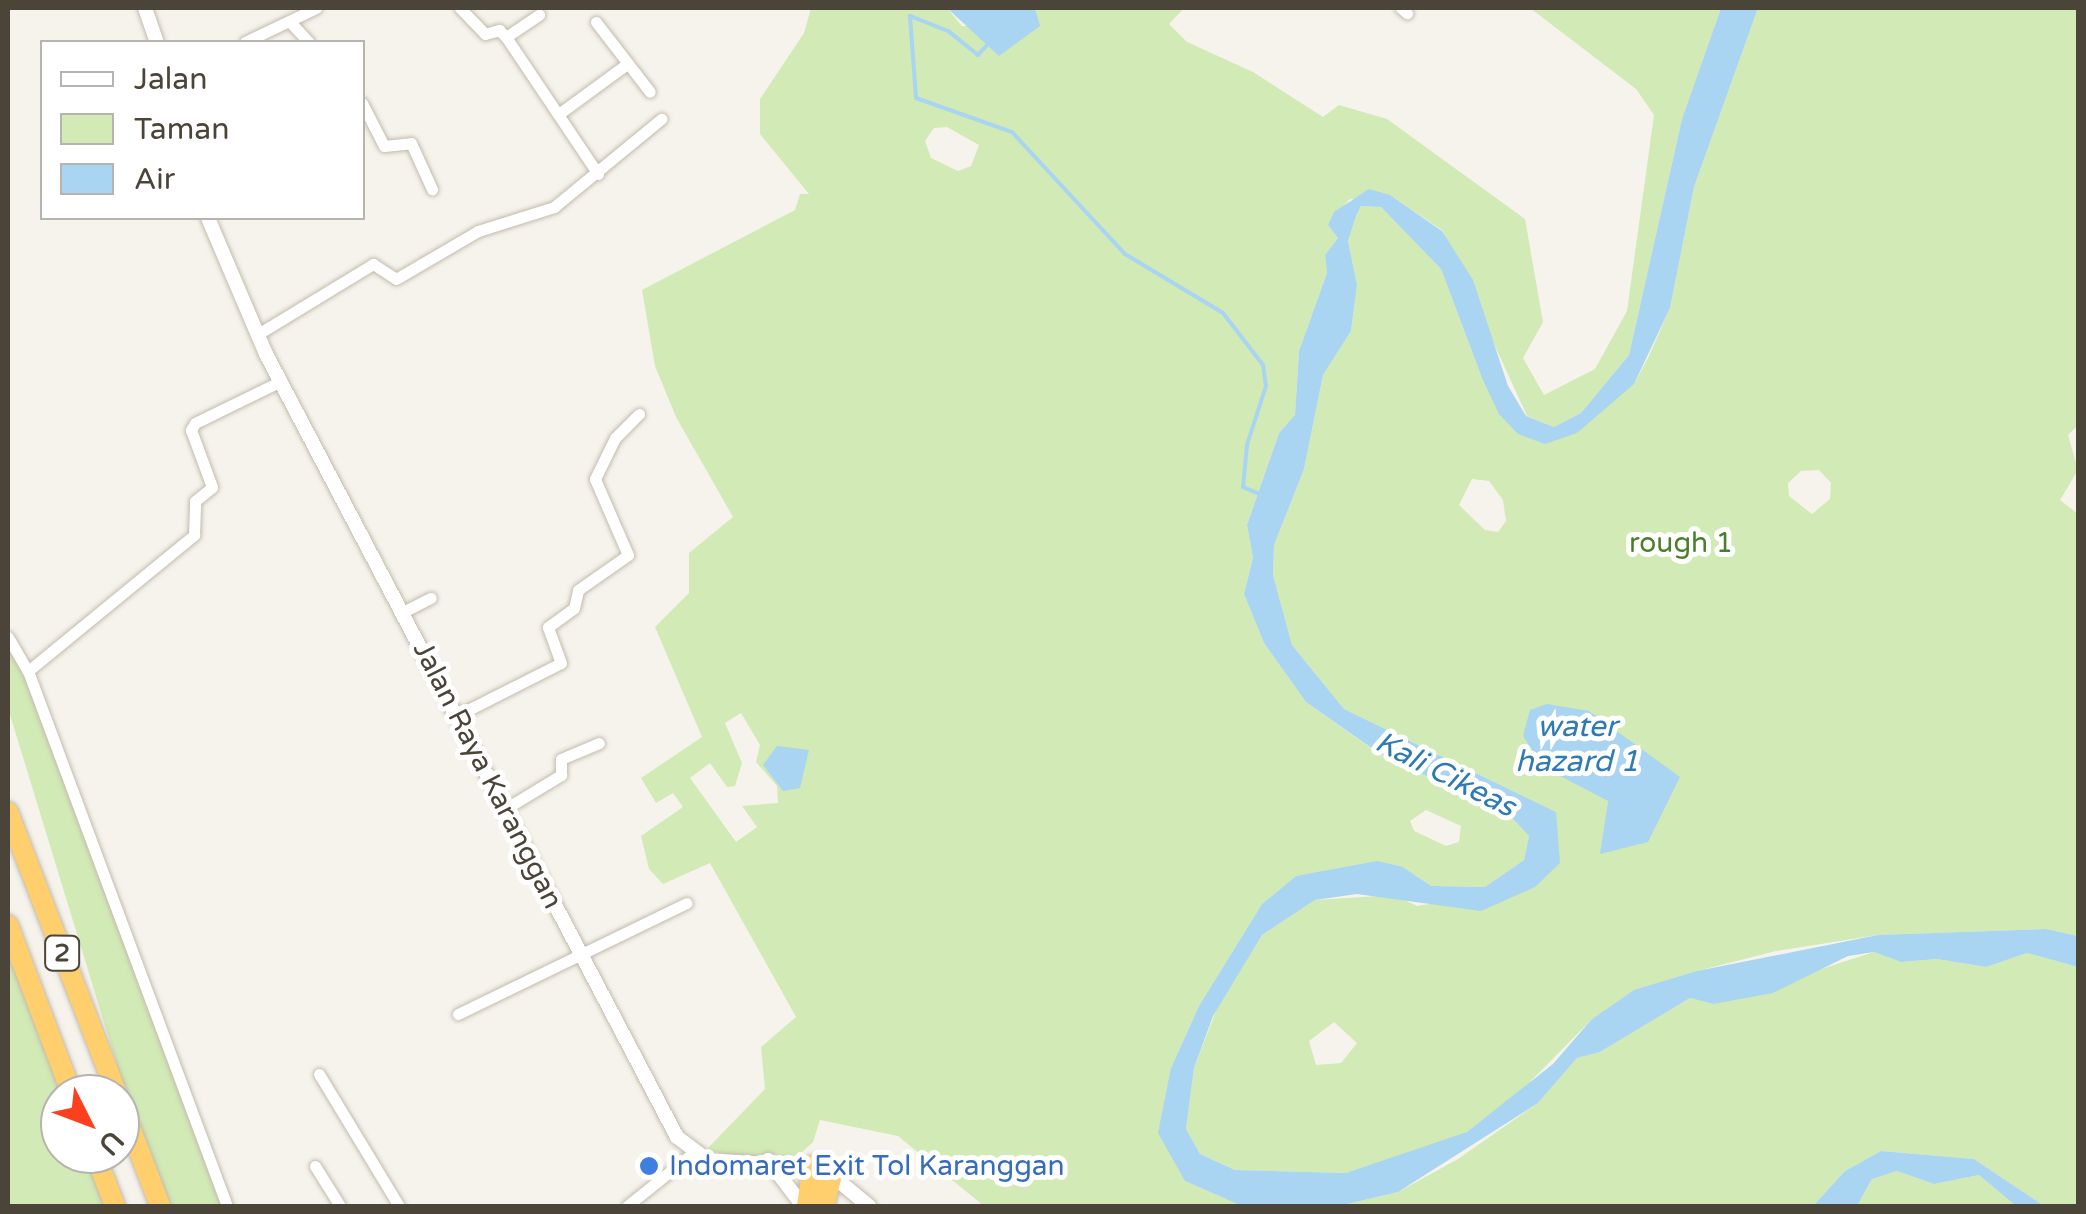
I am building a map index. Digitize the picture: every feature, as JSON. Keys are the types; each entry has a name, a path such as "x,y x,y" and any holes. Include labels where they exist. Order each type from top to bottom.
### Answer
{"highway":[{"name":"2","path":"8,812 109,1074"},
{"name":"2","path":"8,925 64,1074"},
{"path":"140,1154 160,1206"},
{"path":"805,1206 823,1169"},
{"path":"823,1169 824,1206"},
{"path":"103,1174 115,1206"}],"street":[{"path":"145,8 156,40"},
{"path":"250,40 292,23 316,8"},
{"path":"460,8 485,34 498,30 506,37 598,174"},
{"path":"506,37 539,15"},
{"path":"596,22 650,92"},
{"path":"292,23 306,40"},
{"path":"560,113 627,64"},
{"path":"365,109 384,146 410,142 432,190"},
{"path":"258,334 373,264 402,277 478,231 543,205 554,207 661,119"},
{"name":"Jalan Raya Karanggan","path":"209,220 280,381 458,714 648,1089 694,1153"},
{"path":"28,671 194,535 195,501 212,487 191,430 195,424 280,381"},
{"path":"458,714 561,663 548,626 573,609 578,590 627,556 594,478 613,441 639,414"},
{"path":"404,612 431,598"},
{"path":"8,636 28,671 227,1206"},
{"path":"506,809 561,775 562,759 599,743"},
{"path":"458,1014 687,903"},
{"path":"319,1074 399,1206"},
{"path":"627,1206 694,1153 726,1163 768,1160 823,1169 864,1206"},
{"path":"768,1160 805,1206"},
{"path":"314,1166 340,1206"}],"green space":[{"path":"811,8 947,8 962,26 1039,26 1035,8 1184,8 1169,24 1187,42 1253,72 1323,117 1339,105 1387,119 1525,219 1543,322 1523,358 1544,395 1595,369 1627,311 1654,115 1636,89 1530,8 1721,8 1682,119 1629,355 1581,413 1554,427 1527,416 1442,230 1390,195 1350,199 1328,225 1338,238 1325,255 1327,273 1299,351 1295,415 1279,433 1247,525 1253,558 1244,594 1264,643 1306,702 1389,761 1502,807 1529,836 1524,860 1485,887 1431,886 1403,867 1323,872 1296,876 1262,904 1199,1006 1171,1068 1185,1181 1242,1206 984,1206 898,1136 820,1120 813,1142 799,1155 757,1159 706,1150 765,1089 761,1047 796,1017 710,863 663,884 649,869 641,836 683,807 673,793 656,803 641,778 702,737 655,627 689,593 689,553 733,517 676,417 655,366 642,290 795,210 800,194 809,194 760,134 760,99 804,33","holes":["947,127 979,145 971,166 958,171 931,158 925,141 934,128","741,713 760,745 756,762 777,786 778,803 742,806 757,827 736,842 690,778 710,763 727,787 735,786 742,763 725,723","1426,810 1461,826 1459,842 1446,846 1414,831 1410,821"]},
{"name":"rough 1","path":"1758,8 2078,8 2078,425 2068,435 2078,470 2060,500 2078,514 2078,936 2046,929 1878,935 1776,951 1697,971 1591,1020 1524,1088 1467,1132 1421,1152 1346,1173 1235,1170 1200,1154 1186,1129 1194,1068 1219,1003 1262,935 1315,900 1395,895 1417,906 1535,887 1556,812 1344,709 1292,645 1273,575 1274,545 1304,469 1323,375 1351,331 1357,285 1348,241 1361,206 1381,207 1441,269 1482,378 1545,444 1634,384 1670,308 1694,187","holes":["1819,470 1831,483 1830,499 1812,514 1789,496 1788,483 1801,471","1472,479 1489,481 1503,500 1506,521 1498,532 1485,530 1459,505","1680,777 1601,853 1608,801 1592,791","1334,1022 1357,1043 1341,1063 1316,1065 1309,1041"]},
{"path":"8,637 12,638 227,1206 160,1206 140,1140 140,1074 120,1074 8,708"},
{"path":"8,925 64,1074 40,1074 40,1174 103,1174 115,1206 8,1206"},
{"path":"1874,952 1901,962 1937,959 1986,967 2027,953 2078,967 2078,1206 2044,1206 1974,1159 1881,1151 1845,1171 1813,1206 1339,1206 1398,1192 1458,1159 1538,1103 1577,1058 1600,1052 1690,998 1713,1004"},
{"path":"1897,1171 1934,1184 1979,1175 2016,1206 1857,1206 1872,1179"}],"water":[{"path":"947,8 1035,8 1040,26 999,56"},
{"name":"Kali Cikeas","path":"1721,8 1758,8 1694,187 1670,308 1634,384 1577,433 1545,444 1518,434 1499,414 1482,378 1441,269 1381,207 1361,206 1356,216 1348,241 1357,285 1351,331 1323,375 1304,469 1274,545 1273,575 1292,645 1344,709 1556,812 1560,863 1535,887 1481,911 1357,894 1315,900 1262,935 1213,1016 1194,1068 1186,1129 1200,1154 1235,1170 1346,1173 1467,1132 1553,1064 1591,1020 1634,990 1697,971 1878,935 2046,929 2078,936 2078,967 2027,953 1986,967 1937,959 1901,962 1874,952 1848,956 1773,993 1713,1004 1690,998 1600,1052 1577,1058 1538,1103 1398,1192 1339,1206 1242,1206 1185,1181 1158,1133 1171,1068 1199,1006 1262,904 1296,876 1377,861 1403,867 1431,886 1485,887 1524,860 1529,836 1502,807 1390,761 1306,702 1264,643 1244,594 1253,558 1247,525 1279,433 1295,415 1299,351 1327,273 1325,255 1338,238 1328,225 1334,212 1369,189 1390,195 1442,231 1473,280 1508,386 1526,416 1554,427 1581,413 1629,355 1682,119"},
{"name":"water hazard 1","path":"1547,704 1589,711 1680,777 1648,842 1600,854 1608,801 1543,767 1523,736 1530,710"},
{"path":"777,746 809,750 800,788 783,791 763,765"},
{"path":"1881,1151 1974,1159 2044,1206 2016,1206 1979,1175 1934,1184 1897,1171 1872,1179 1857,1206 1813,1206 1845,1171"}],"waterway":[{"path":"990,42 978,55 948,31 910,16 916,98 1012,132 1125,254 1223,313 1263,365 1266,386 1247,445 1243,487 1262,495"}],"place":[{"name":"Indomaret Exit Tol Karanggan","path":"649,1166"}]}
